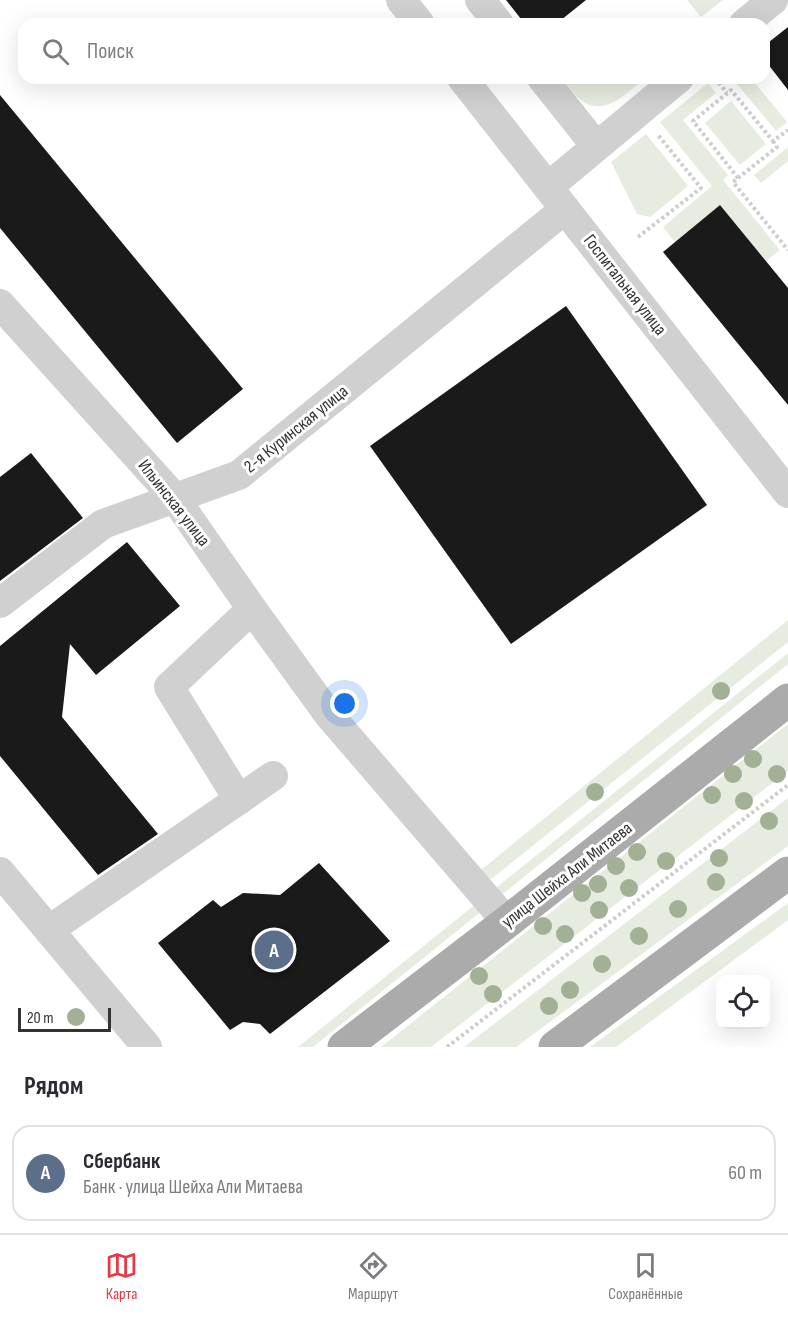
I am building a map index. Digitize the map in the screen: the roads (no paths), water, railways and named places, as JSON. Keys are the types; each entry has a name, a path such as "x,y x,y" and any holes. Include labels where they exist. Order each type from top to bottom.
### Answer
{"main road":[{"name":"улица Шейха Али Митаева","path":"344,1047 507,922 788,700"},
{"path":"555,1047 788,873"}],"street":[{"path":"401,0 415,18"},
{"path":"480,0 494,18"},
{"path":"751,18 772,0"},
{"name":"Госпитальная улица","path":"467,84 788,492"},
{"path":"547,84 596,146"},
{"name":"2-я Куринская улица","path":"0,603 103,524 239,475 556,198 596,146 672,84"},
{"name":"Ильинская улица","path":"0,304 174,497 330,716 507,922"},
{"path":"238,800 169,687 252,609"},
{"path":"49,930 273,776"},
{"path":"0,872 147,1047"}],"place":[{"name":"Сбербанк","path":"274,950"}]}
